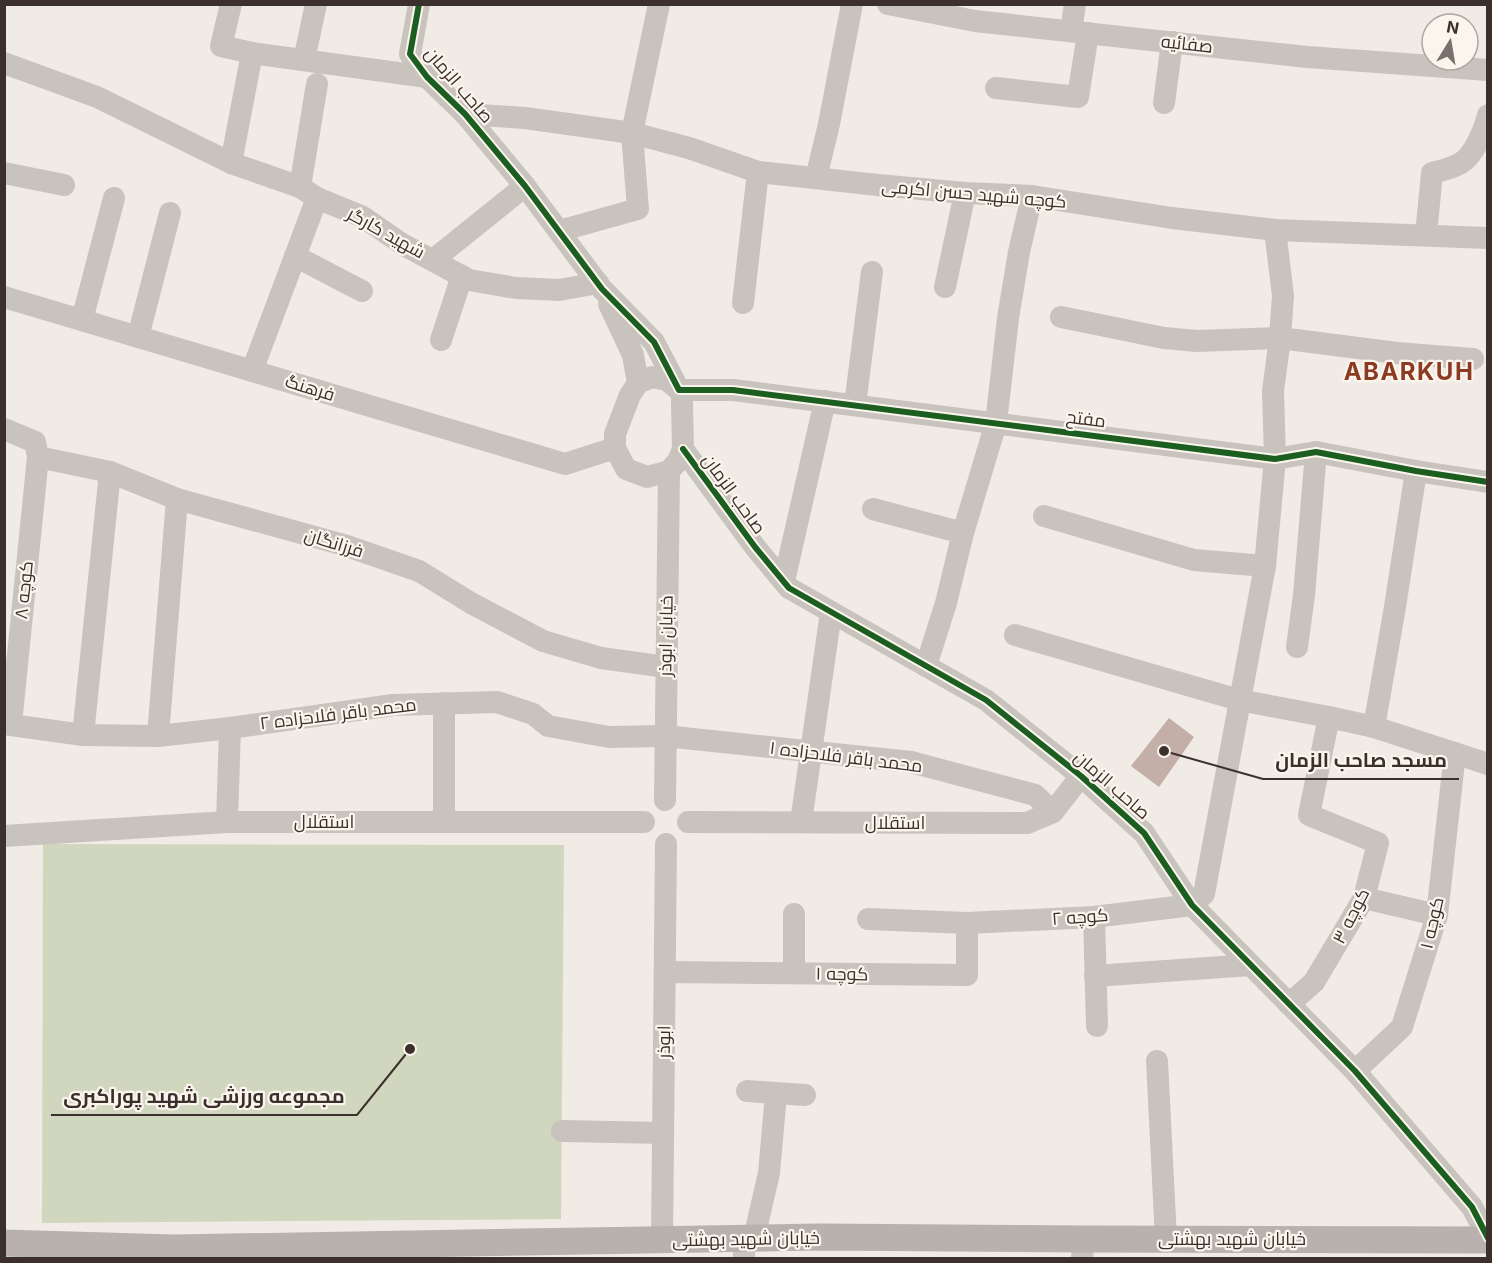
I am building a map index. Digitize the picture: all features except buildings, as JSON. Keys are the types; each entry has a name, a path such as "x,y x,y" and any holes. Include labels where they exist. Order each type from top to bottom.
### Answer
{"main road":[{"name":"خیابان شهید بهشتی","path":"8,1242 174,1248 576,1250 662,1240 748,1245 831,1237 1083,1249 1166,1239 1488,1239"}],"street":[{"path":"231,4 221,46 252,53 427,77"},
{"path":"304,60 316,4"},
{"name":"صاحب الزمان","path":"418,4 410,54 427,77 465,114 525,186 600,286"},
{"path":"559,231 638,209 632,133 659,4"},
{"path":"816,178 852,4"},
{"path":"996,88 1078,97 1080,32 1075,4"},
{"name":"صفائیه","path":"890,5 976,13 1080,32 1307,57 1488,70"},
{"path":"1164,103 1172,42"},
{"path":"231,163 252,53"},
{"name":"شهید کارگر","path":"4,63 97,97 231,163 363,217 402,244 469,280 516,288 560,290 600,286"},
{"path":"252,371 295,256 309,193 317,84"},
{"name":"کوچه شهید حسن اکرمی","path":"465,114 525,118 632,133 688,148 758,172 965,193 1032,196 1172,218 1275,230 1488,238"},
{"path":"1426,235 1432,173 1467,159 1484,131 1488,115"},
{"path":"743,303 758,172"},
{"path":"4,173 64,185"},
{"path":"434,260 525,186"},
{"path":"945,286 965,193"},
{"path":"926,666 996,423 1008,318 1032,196"},
{"path":"82,320 114,198"},
{"path":"138,337 170,213"},
{"path":"1192,905 1204,894 1265,566 1275,459 1273,391 1283,296 1275,230"},
{"path":"295,256 362,291"},
{"path":"855,405 872,272"},
{"path":"441,340 462,276"},
{"path":"600,286 633,356 638,383"},
{"path":"600,286 654,342 679,390 682,397 683,449 678,461 669,471 647,477 626,469 615,448 615,434 630,395 638,383 651,377 667,380 679,390"},
{"name":"فرهنگ","path":"4,297 565,464 615,448"},
{"path":"1061,316 1164,338 1197,341 1280,338 1396,353 1473,358"},
{"name":"مفتح","path":"679,390 733,390 1275,459 1316,452 1488,482"},
{"path":"784,581 825,401"},
{"path":"4,429 35,442 38,457"},
{"name":"صاحب الزمان","path":"683,449 755,547 789,588 986,700 1081,776 1144,833 1192,905 1355,1071 1472,1207 1488,1239"},
{"path":"1297,647 1305,596 1316,452"},
{"name":"فرزانگان","path":"38,457 110,472 177,499 344,545 419,571 471,603 543,641 601,658 666,667"},
{"name":"کوچه ۸","path":"8,724 38,457"},
{"name":"خیابان ابوذر","path":"664,800 669,471"},
{"path":"1374,727 1416,471"},
{"path":"83,735 110,472"},
{"path":"158,736 177,499"},
{"path":"873,509 963,533"},
{"path":"1044,516 1194,560 1265,566"},
{"path":"801,822 831,612"},
{"path":"1015,635 1239,700 1374,727 1488,764"},
{"name":"محمد باقر فلاحزاده ۲","path":"8,724 83,735 158,736 393,705 497,702 533,714 548,726 609,737 665,736"},
{"path":"444,703 444,822"},
{"name":"کوچه ۳","path":"1289,1004 1314,982 1364,898 1378,843 1309,815 1329,717"},
{"path":"227,822 230,728"},
{"name":"محمد باقر فلاحزاده ۱","path":"665,736 911,762 1035,795 1053,812"},
{"name":"کوچه ۱","path":"1355,1071 1402,1027 1437,915 1455,753"},
{"path":"1053,812 1081,776"},
{"path":"664,800 675,801 686,810 688,822 684,837 671,844 666,844 657,843 647,834 644,822 649,808 664,800"},
{"name":"استقلال","path":"688,822 1027,823 1053,812"},
{"name":"استقلال","path":"4,836 227,822 644,822"},
{"name":"ابوذر","path":"662,1240 666,844"},
{"path":"1364,898 1437,915"},
{"name":"کوچه ۲","path":"868,919 967,923 1094,917 1192,905"},
{"path":"794,914 794,973"},
{"path":"1094,917 1097,1026"},
{"name":"کوچه ۱","path":"665,972 967,975 967,923"},
{"path":"1095,976 1250,965"},
{"path":"1157,1061 1166,1239"},
{"path":"747,1091 805,1095"},
{"path":"748,1245 769,1173 776,1094"},
{"path":"562,1131 663,1133"}],"green space":[{"path":"43,844 564,845 561,1219 42,1223"}],"cycle path":[{"path":"419,4 410,54 427,77 465,114 525,186 602,289 654,342 679,390 733,390 1275,459 1316,452 1488,482"},
{"path":"683,449 755,547 789,588 986,700 1081,776 1144,833 1192,905 1355,1071 1472,1207 1488,1238"}],"place":[{"name":"مسجد صاحب الزمان","path":"1164,751"},
{"name":"مجموعه ورزشی شهید پوراکبری","path":"410,1049"}],"district":[{"name":"ABARKUH","path":"1409,372"}]}
